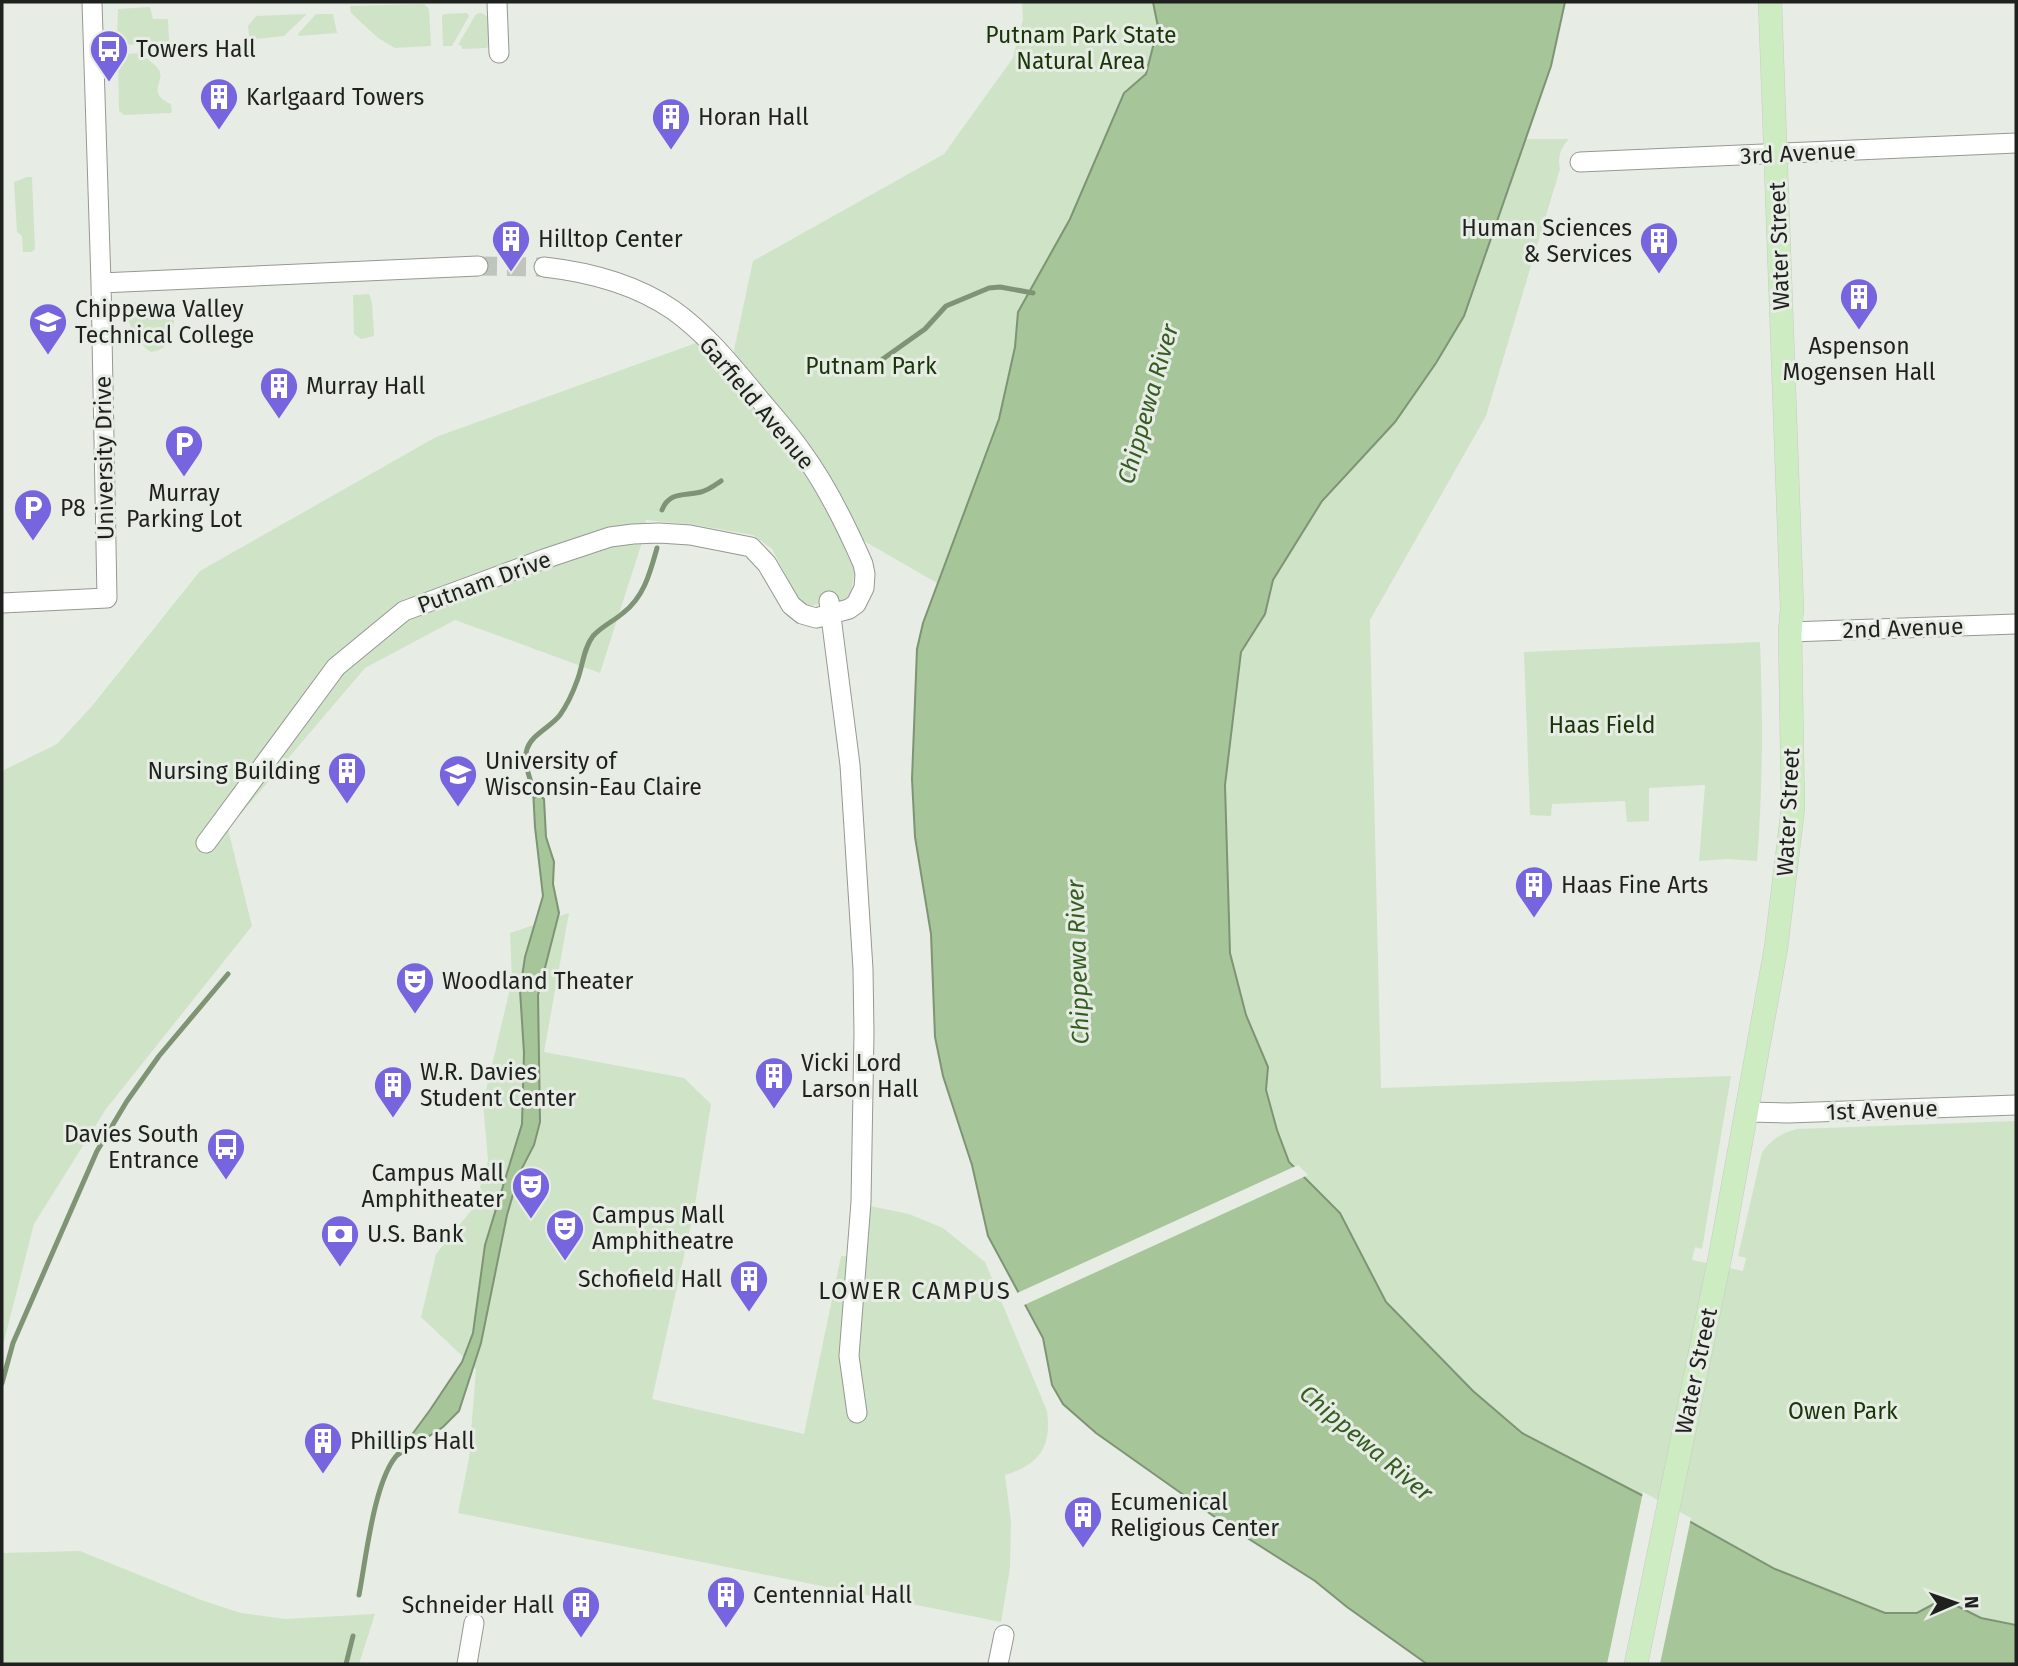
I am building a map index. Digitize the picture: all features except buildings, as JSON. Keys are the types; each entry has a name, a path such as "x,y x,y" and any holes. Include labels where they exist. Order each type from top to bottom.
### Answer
{"main road":[{"name":"Water Street","path":"1636,1664 1721,1252 1747,1112 1776,948 1793,808 1790,632 1792,608 1770,2"}],"street":[{"name":"University Drive","path":"2,603 107,598 92,2"},
{"path":"497,2 499,53"},
{"name":"3rd Avenue","path":"1580,162 2016,143"},
{"path":"101,283 478,266"},
{"name":"Garfield Avenue","path":"544,267 598,276 642,292 673,310 690,324 742,377 802,451 834,503 863,564 864,588 859,598 849,609 830,608"},
{"name":"Putnam Drive","path":"206,842 336,667 404,611 610,537 659,533 722,540 751,547 761,555 791,606 802,614 816,618 830,608"},
{"path":"830,608 850,765 863,969 861,1202 849,1356 857,1413"},
{"name":"2nd Avenue","path":"1790,632 2016,624"},
{"name":"1st Avenue","path":"1747,1112 2016,1105"},
{"path":"467,1664 474,1623"},
{"path":"998,1664 1004,1634"}],"green space":[{"name":"Putnam Park","path":"1022,2 1153,2 1158,27 1146,74 1124,93 1070,219 1018,312 1015,347 999,419 937,583 864,541 843,545 855,572 850,596 844,600 809,606 797,596 772,549 753,535 646,520 643,539 600,673 455,620 365,668 228,829 252,926 106,1109 34,1224 2,1349 2,771 57,744 92,706 200,571 436,437 707,339 731,364 753,261 944,154 1013,58 1023,19"},
{"path":"424,4 429,9 431,46 395,48 378,38 351,13 350,6"},
{"path":"150,7 153,19 168,19 167,43 124,45 117,38 118,9"},
{"path":"467,13 469,16 452,46 443,46 442,16"},
{"path":"480,13 490,19 489,45 487,48 462,49 461,45 458,45 476,14"},
{"path":"307,14 284,36 256,39 249,36 248,26 256,16"},
{"path":"316,14 333,14 337,33 299,36"},
{"path":"141,53 159,70 159,96 171,104 172,112 124,115 119,111 118,58 123,54"},
{"name":"Owen Park","path":"1524,139 1569,139 1560,153 1560,169 1486,416 1370,620 1381,1088 1731,1076 1702,1249 1695,1247 1692,1260 1743,1271 1746,1258 1738,1256 1762,1152 1782,1135 1797,1129 2016,1121 2016,1625 1981,1618 1943,1599 1917,1613 1886,1613 1775,1569 1653,1501 1522,1433 1473,1391 1386,1302 1340,1213 1289,1162 1277,1130 1266,1090 1268,1067 1246,1015 1230,953 1225,785 1241,652 1265,614 1273,580 1322,501 1395,422 1436,363 1464,316"},
{"path":"32,177 35,249 32,252 23,252 22,236 17,232 14,182"},
{"path":"369,294 374,336 361,339 354,334 353,295"},
{"path":"167,301 175,305 172,334 165,346 151,352 133,330 125,303"},
{"name":"Haas Field","path":"1760,642 1762,752 1757,861 1699,861 1705,785 1649,788 1649,821 1627,822 1625,801 1552,804 1551,816 1530,815 1524,652"},
{"path":"569,913 544,1052 684,1078 711,1104 694,1211 652,1399 804,1434 841,1256 867,1257 870,1206 909,1214 943,1228 985,1262 1047,1411 1047,1435 1041,1453 1027,1466 1005,1475 1011,1521 1010,1568 1001,1622 458,1513 469,1458 476,1369 421,1317 436,1254 474,1207 488,1161 483,1103 512,980 510,933"},
{"path":"80,1551 201,1600 241,1613 285,1619 375,1614 359,1664 2,1664 2,1553"}],"water":[{"name":"Chippewa River","path":"1153,2 1565,2 1551,66 1464,316 1436,363 1395,422 1322,501 1273,580 1265,614 1241,652 1225,785 1230,953 1246,1015 1268,1067 1266,1090 1289,1162 1340,1213 1386,1302 1473,1391 1522,1433 1653,1501 1775,1569 1885,1613 1917,1613 1943,1599 1981,1618 2016,1625 2016,1664 1427,1664 1315,1581 1219,1520 1096,1433 1063,1404 1052,1385 1043,1338 988,1236 972,1165 943,1076 935,1037 931,934 915,837 912,779 917,649 923,623 999,419 1015,347 1018,312 1070,219 1124,93 1146,74 1158,27"},
{"path":"533,789 544,799 546,837 554,862 553,884 559,913 538,995 540,1122 534,1145 519,1174 507,1215 481,1343 459,1411 443,1427 394,1459 462,1362 473,1333 485,1245 522,1124 524,1053 520,990 525,957 543,896"}],"pier":[{"path":"1298,1165 1308,1175 1022,1306 1015,1294"},
{"path":"1643,1492 1691,1518 1660,1664 1607,1664"}],"waterway":[{"path":"825,374 842,366 880,361 925,329 946,306 989,288 1000,287 1033,293"},
{"path":"662,510 673,497 704,491 721,481"},
{"path":"535,796 526,760 529,744 565,707 593,636 636,600 649,575 657,548"},
{"path":"2,1383 13,1343 97,1151 127,1101 159,1056 228,974"},
{"path":"359,1595 377,1500 390,1466 398,1454"},
{"path":"346,1664 353,1636"}],"tunnel":[{"path":"478,266 544,267"}],"place":[{"name":"Towers Hall","path":"109,83"},
{"name":"Karlgaard Towers","path":"219,131"},
{"name":"Horan Hall","path":"671,151"},
{"name":"Hilltop Center","path":"511,273"},
{"name":"Human Sciences & Services","path":"1659,275"},
{"name":"Aspenson Mogensen Hall","path":"1859,331"},
{"name":"Chippewa Valley Technical College","path":"48,356"},
{"name":"Murray Hall","path":"279,420"},
{"name":"Murray Parking Lot","path":"184,478"},
{"name":"P8","path":"33,542"},
{"name":"Nursing Building","path":"347,805"},
{"name":"University of Wisconsin-Eau Claire","path":"458,808"},
{"name":"Haas Fine Arts","path":"1534,919"},
{"name":"Woodland Theater","path":"415,1015"},
{"name":"Vicki Lord Larson Hall","path":"774,1110"},
{"name":"W.R. Davies Student Center","path":"393,1119"},
{"name":"Davies South Entrance","path":"226,1181"},
{"name":"Campus Mall Amphitheater","path":"531,1220"},
{"name":"Campus Mall Amphitheatre","path":"565,1262"},
{"name":"U.S. Bank","path":"340,1268"},
{"name":"Schofield Hall","path":"749,1313"},
{"name":"Phillips Hall","path":"323,1475"},
{"name":"Ecumenical Religious Center","path":"1083,1549"},
{"name":"Centennial Hall","path":"726,1629"},
{"name":"Schneider Hall","path":"581,1639"}],"district":[{"name":"LOWER CAMPUS","path":"915,1291"}],"park label":[{"name":"Putnam Park State Natural Area","path":"1081,48"}]}
